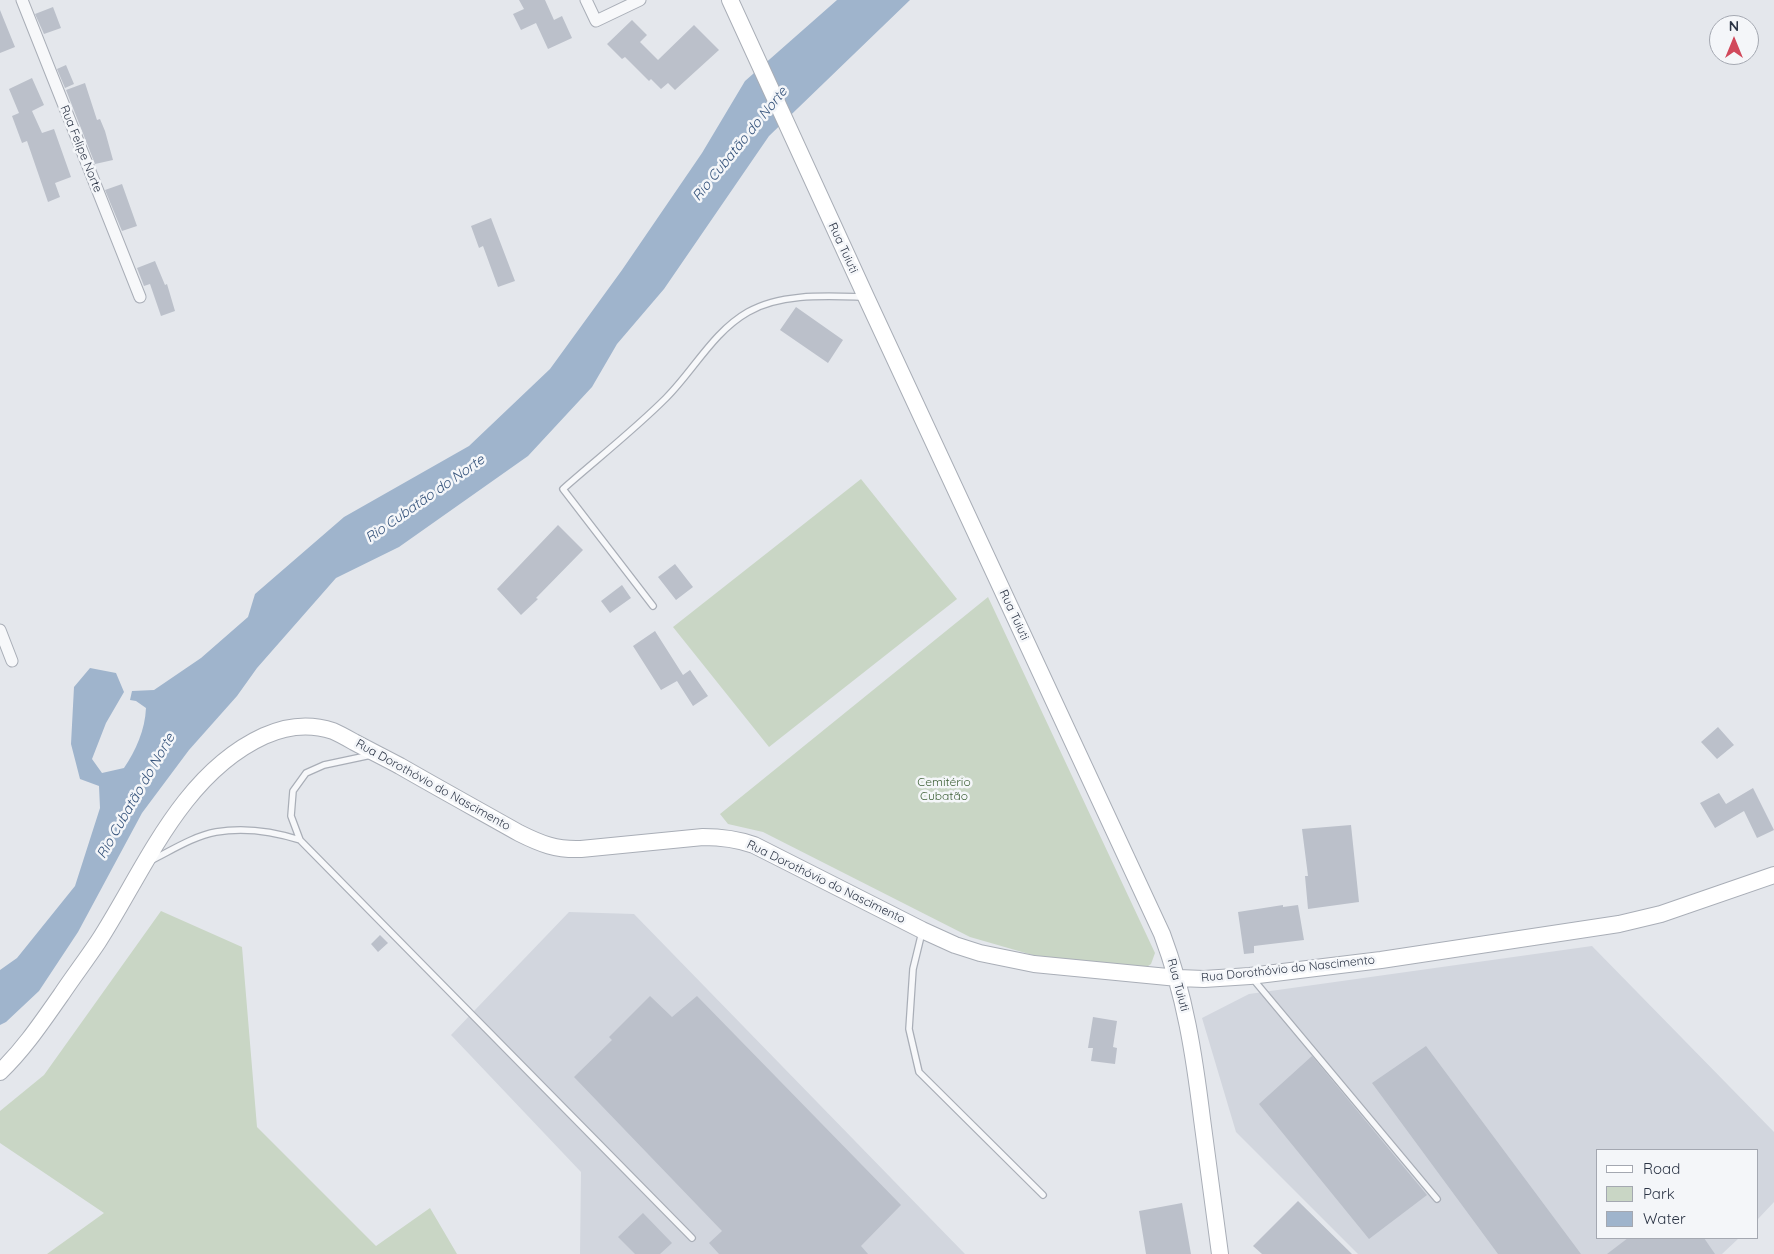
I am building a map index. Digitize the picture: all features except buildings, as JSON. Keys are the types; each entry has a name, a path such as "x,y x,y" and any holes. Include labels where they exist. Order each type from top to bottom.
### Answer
{"street":[{"name":"Rua Felipe Norte","path":"22,0 140,297"},
{"path":"586,0 596,21 640,0"},
{"name":"Rua Tuiuti","path":"730,0 1162,934 1178,978 1195,1064 1220,1254"},
{"path":"0,630 12,661"},
{"name":"Rua Dorothóvio do Nascimento","path":"0,1072 16,1057 98,942 165,829 191,794 220,764 248,743 273,732 294,726 312,727 334,732 378,754 519,833 543,844 563,850 703,837 738,839 754,845 955,945 1005,959 1034,964 1178,978 1250,976 1381,960 1619,924 1661,914 1774,875"}],"lane":[{"path":"653,606 563,489 667,397 724,330 748,312 778,301 809,296 866,297"},
{"path":"378,754 324,765 306,773 294,791 291,816 300,840 692,1238"},
{"path":"142,866 190,841 215,832 257,829 300,840"},
{"path":"922,930 914,969 909,1029 919,1072 1044,1195"},
{"path":"1250,976 1437,1199"}],"shaded area":[{"path":"569,912 634,914 965,1254 580,1254 581,1172 451,1035"},
{"path":"1592,946 1774,1132 1774,1202 1759,1218 1759,1149 1596,1149 1596,1239 1738,1239 1722,1254 1358,1254 1236,1132 1202,1018 1249,994"}],"green space":[{"path":"861,479 957,599 769,747 673,627"},
{"name":"Cemitério Cubatão","path":"988,597 1155,953 1151,964 1141,971 1036,956 970,937 763,832 728,824 720,814"},
{"path":"161,911 242,947 257,1127 376,1246 430,1208 457,1254 47,1254 104,1213 0,1143 0,1111 44,1075"}],"water":[{"name":"Rio Cubatão do Norte","path":"837,0 910,0 769,136 664,289 617,344 592,387 528,456 399,547 336,578 257,668 237,696 189,750 142,813 78,932 39,991 6,1022 0,1025 0,970 17,958 75,886 100,808 99,786 80,779 71,744 74,687 90,668 116,673 124,692 106,723 92,759 102,773 124,768 139,739 144,724 146,708 136,701 130,700 132,691 154,690 201,658 248,617 255,594 344,517 469,446 550,369 622,270 702,153 745,81"}]}
